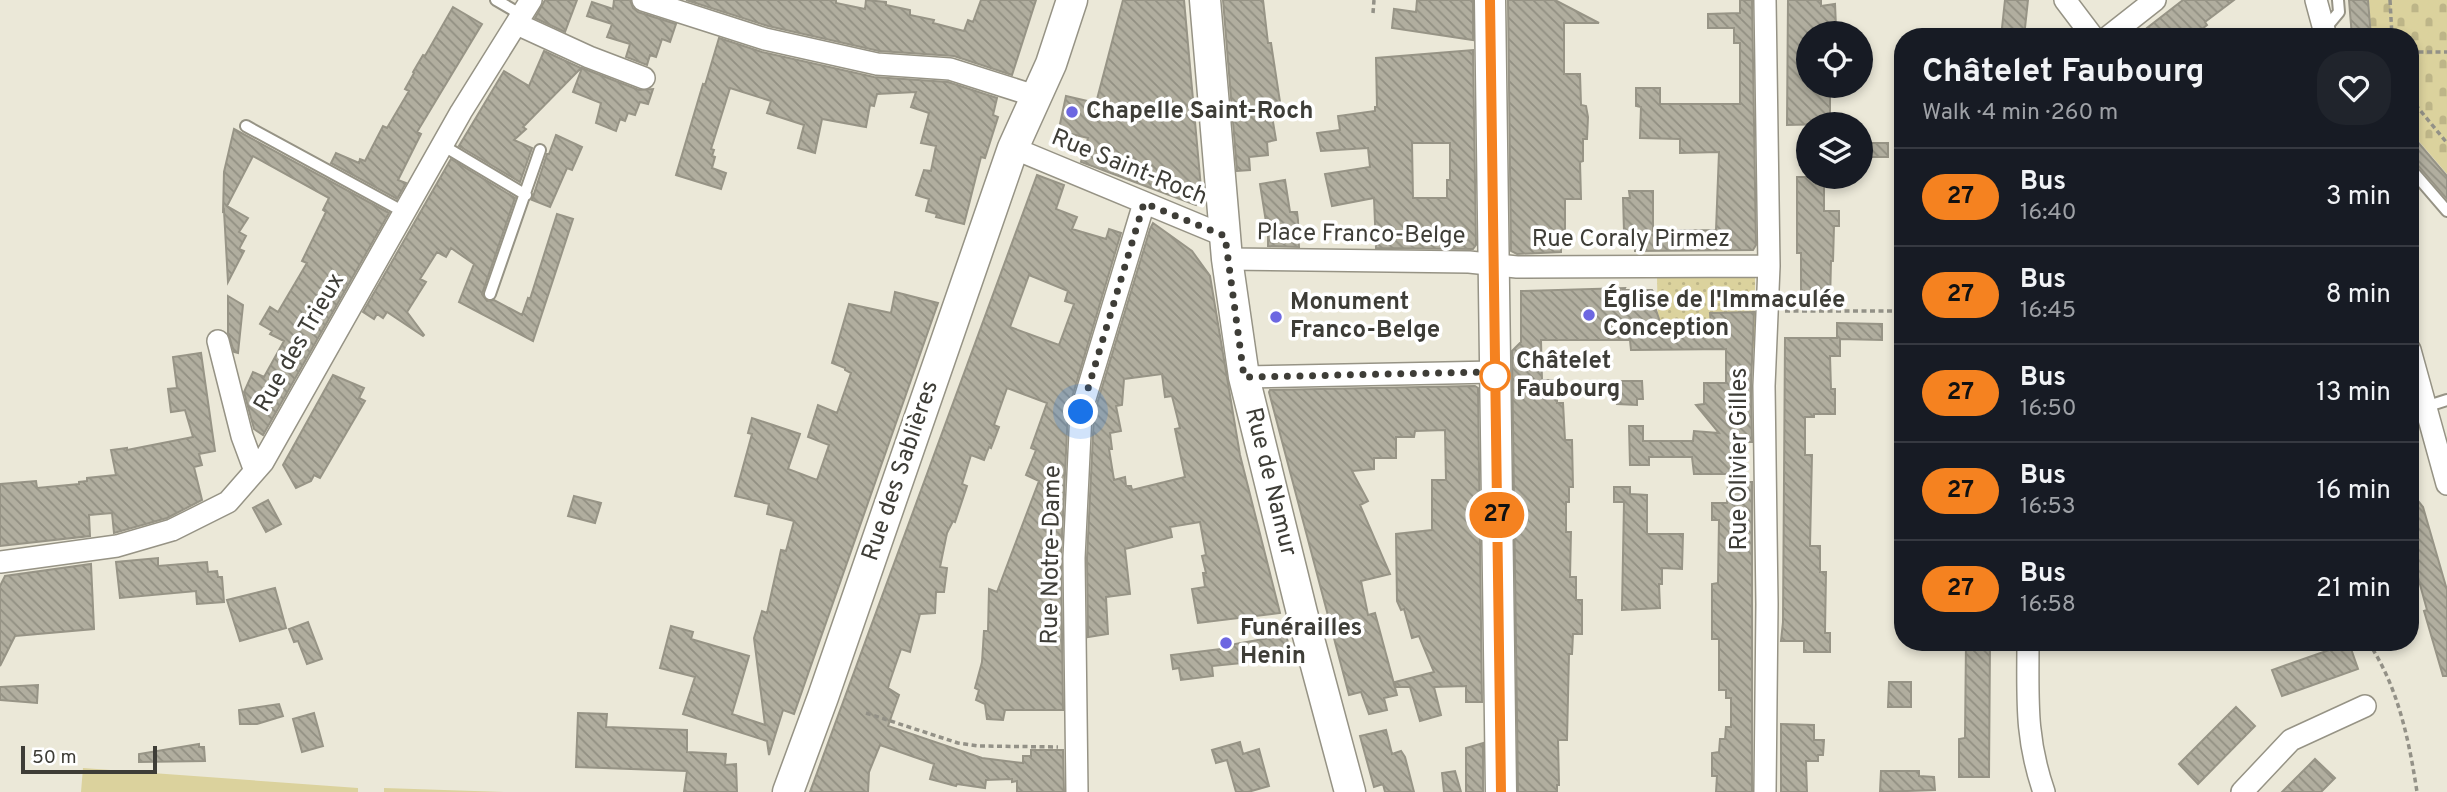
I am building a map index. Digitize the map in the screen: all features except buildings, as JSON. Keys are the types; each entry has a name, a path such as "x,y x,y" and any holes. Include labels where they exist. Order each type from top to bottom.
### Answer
{"main road":[{"name":"Rue des Sablières","path":"788,792 1013,148 1051,64 1072,0"},
{"name":"Rue de Namur","path":"1205,0 1226,247 1244,377 1350,792"},
{"path":"1490,0 1501,792"}],"street":[{"path":"643,0 765,39 877,64 950,69 1035,96"},
{"name":"Rue Olivier Gilles","path":"1765,0 1769,266 1764,386 1767,604 1765,792"},
{"path":"2066,0 2086,28"},
{"path":"2119,28 2155,0"},
{"path":"2316,0 2323,28"},
{"path":"523,13 589,57 644,78"},
{"name":"Rue des Trieux","path":"0,562 117,546 172,530 228,502 270,450 442,145 523,13"},
{"name":"Rue Saint-Roch","path":"1013,148 1144,203 1226,247"},
{"name":"Rue Notre-Dame","path":"1077,792 1074,558 1081,412 1144,203"},
{"name":"Place Franco-Belge","path":"1226,247 1469,262 1494,266"},
{"name":"Rue Coraly Pirmez","path":"1494,266 1769,266"},
{"path":"218,341 242,436 255,471"},
{"path":"1244,377 1494,372"},
{"path":"2419,386 2447,484"},
{"path":"2028,651 2027,709 2030,741 2044,792"},
{"path":"2242,792 2291,740 2365,706"}],"lane":[{"path":"496,0 523,13"},
{"path":"2329,28 2339,12 2338,0"},
{"path":"246,126 404,212"},
{"path":"442,145 526,194"},
{"path":"490,294 540,149"},
{"path":"2419,178 2447,211"},
{"path":"2425,407 2447,400"}],"path":[{"path":"1373,13 1374,0"},
{"path":"2389,0 2391,28"},
{"path":"2419,52 2447,52"},
{"path":"2419,109 2447,142"},
{"path":"1767,311 1894,311"},
{"path":"2374,651 2382,664 2409,742 2417,792"},
{"path":"866,713 958,743 979,746 1078,747"}],"green space":[{"path":"2369,0 2447,0 2447,174 2419,141 2419,28 2371,28"},
{"path":"1657,278 1755,278 1755,348 1648,350 1647,330 1658,325"},
{"path":"83,768 358,788 358,792 81,792"},
{"path":"384,788 504,792 384,792"}],"bus line":[{"name":"27","path":"1490,0 1501,792"}],"place":[{"name":"Chapelle Saint-Roch","path":"1072,112"},
{"name":"Église de l'Immaculée Conception","path":"1589,315"},
{"name":"Monument Franco-Belge","path":"1276,317"},
{"name":"Châtelet Faubourg","path":"1495,376"},
{"name":"Funérailles Henin","path":"1226,643"}],"route":[{"path":"1081,412 1144,203 1225,236 1244,377 1494,372 1495,376"}]}
